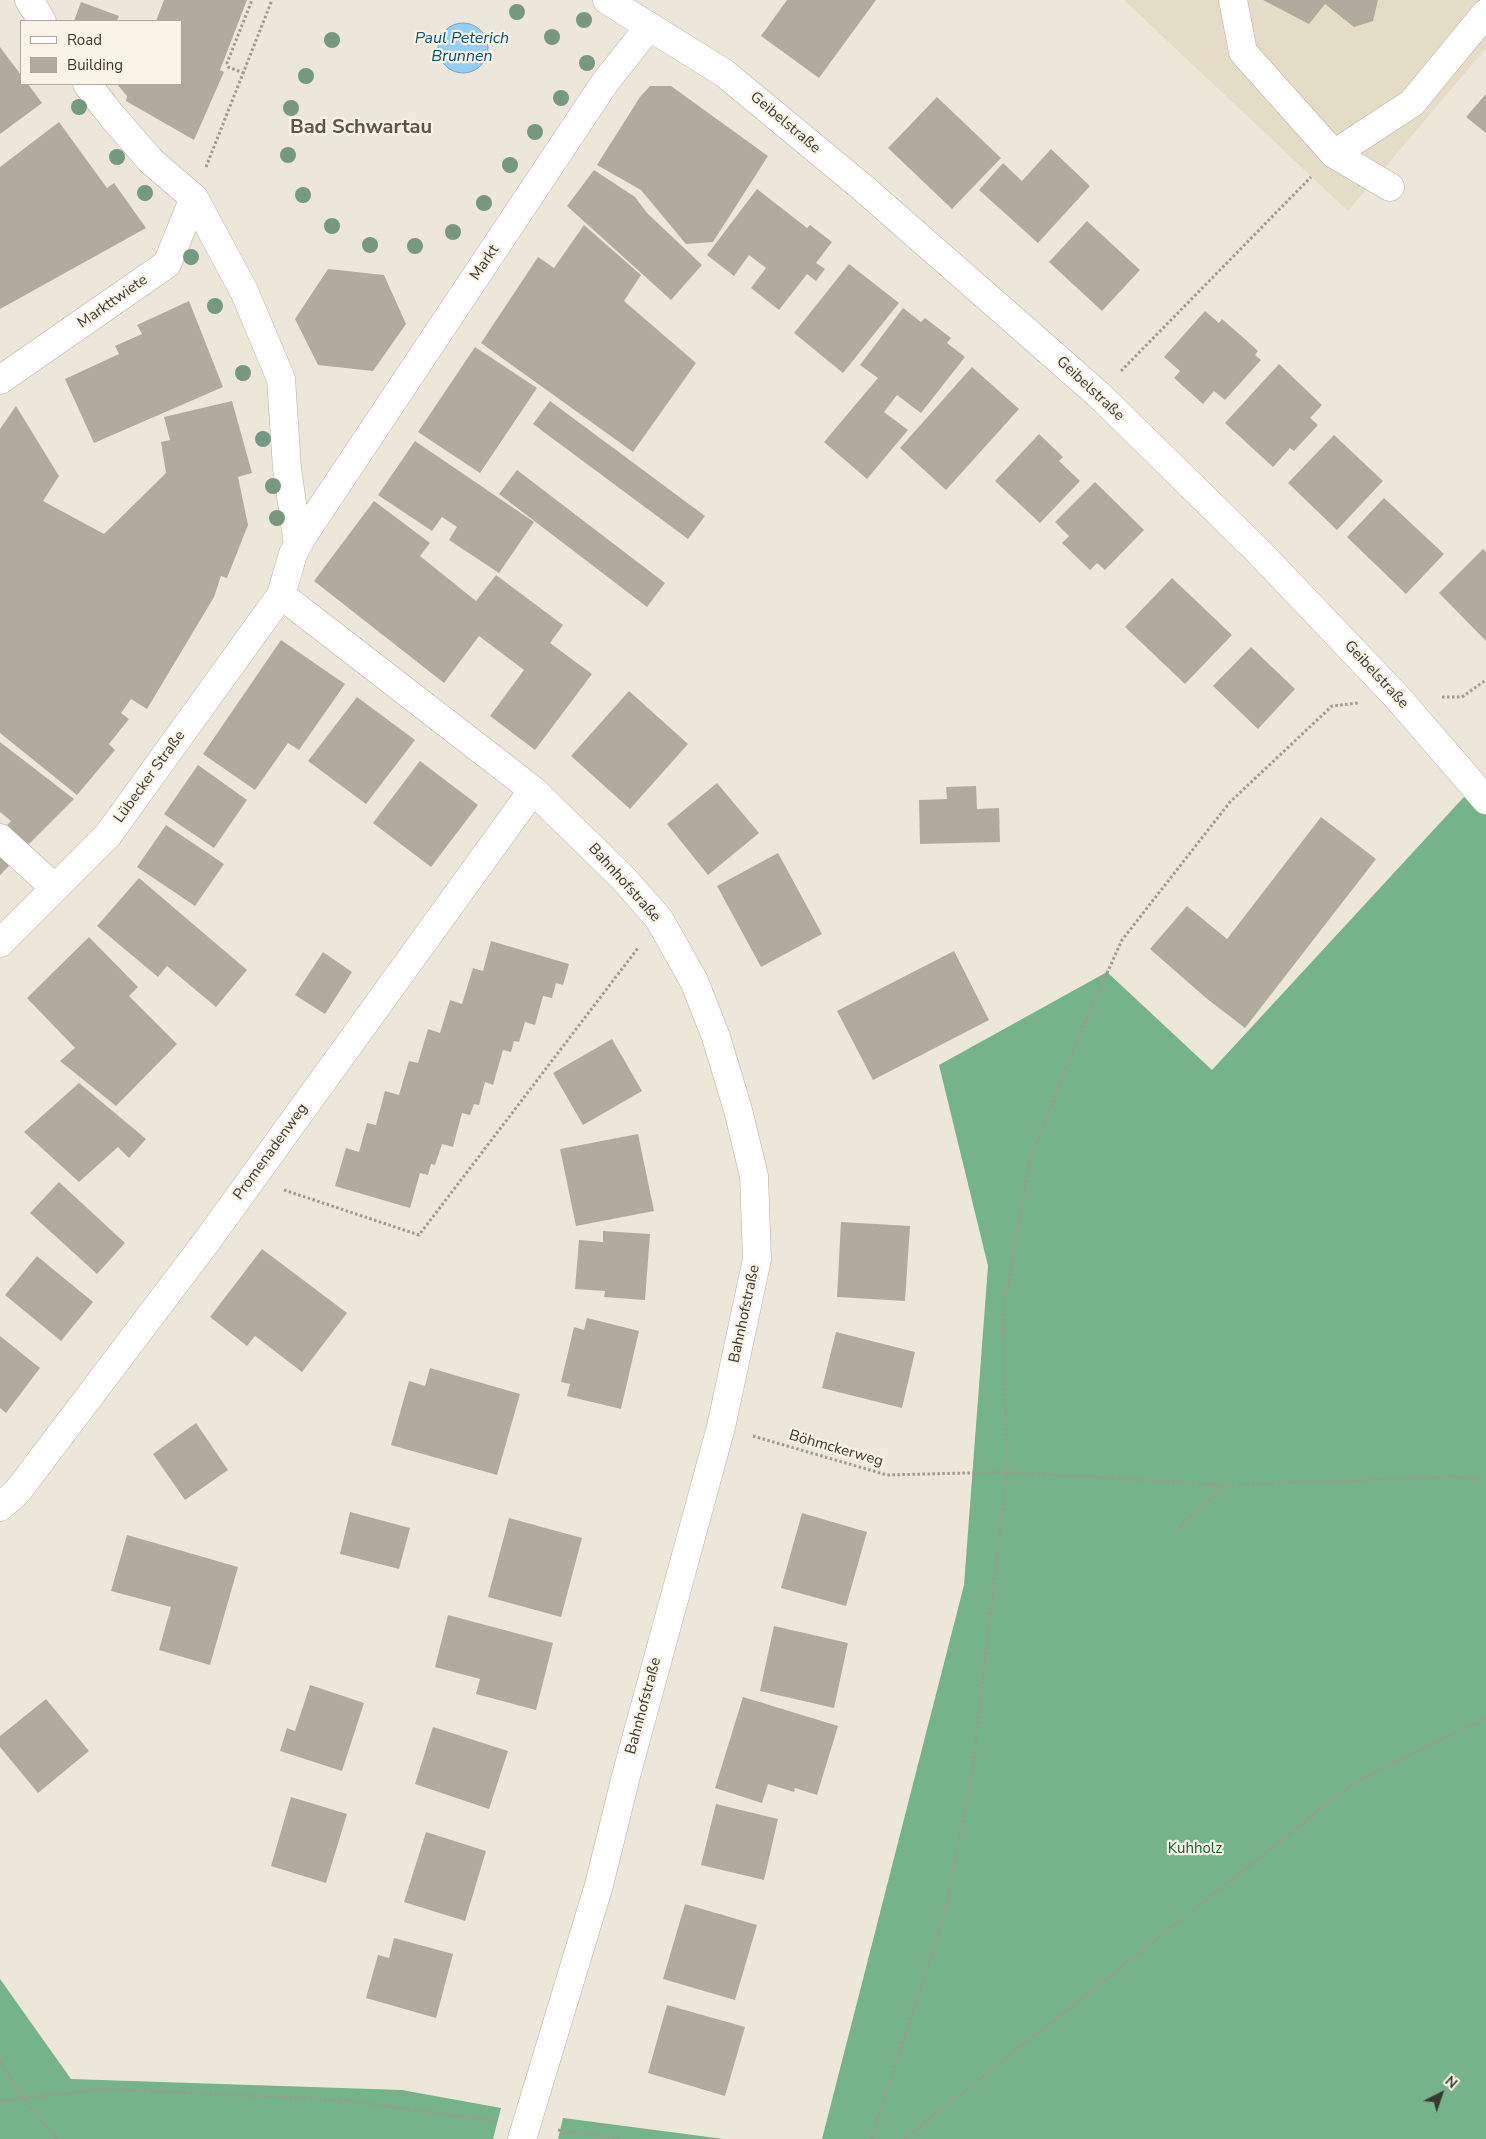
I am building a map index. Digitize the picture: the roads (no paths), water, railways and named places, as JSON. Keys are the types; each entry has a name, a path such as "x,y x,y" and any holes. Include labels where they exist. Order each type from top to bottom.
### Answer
{"street":[{"path":"29,0 41,20"},
{"path":"606,0 650,27"},
{"path":"1233,0 1242,52 1334,154 1390,187"},
{"path":"1334,154 1412,103 1486,13"},
{"name":"Geibelstraße","path":"650,27 724,73 862,187 1099,395 1260,553 1398,698 1486,800"},
{"name":"Markt","path":"281,595 293,554 298,545 606,81 650,27"},
{"path":"87,85 151,160 194,198"},
{"name":"Markt","path":"194,198 244,291 281,379 288,468 298,545"},
{"name":"Markttwiete","path":"0,380 167,264 194,198"},
{"name":"Bahnhofstraße","path":"281,595 533,790 622,878 659,919 694,981 716,1037 738,1110 754,1176 757,1259 721,1427 626,1772 599,1885 524,2132"},
{"name":"Lübecker Straße","path":"0,943 108,835 281,595"},
{"name":"Promenadenweg","path":"0,1507 17,1492 202,1249 533,790"},
{"path":"0,838 55,888"}],"water":[{"name":"Paul Peterich Brunnen","path":"463,23 477,27 484,34 488,48 484,62 477,69 463,73 449,69 442,62 438,48 442,34 449,27"}],"district":[{"name":"Bad Schwartau","path":"361,128"}],"park label":[{"name":"Kuhholz","path":"1195,1849"}]}
